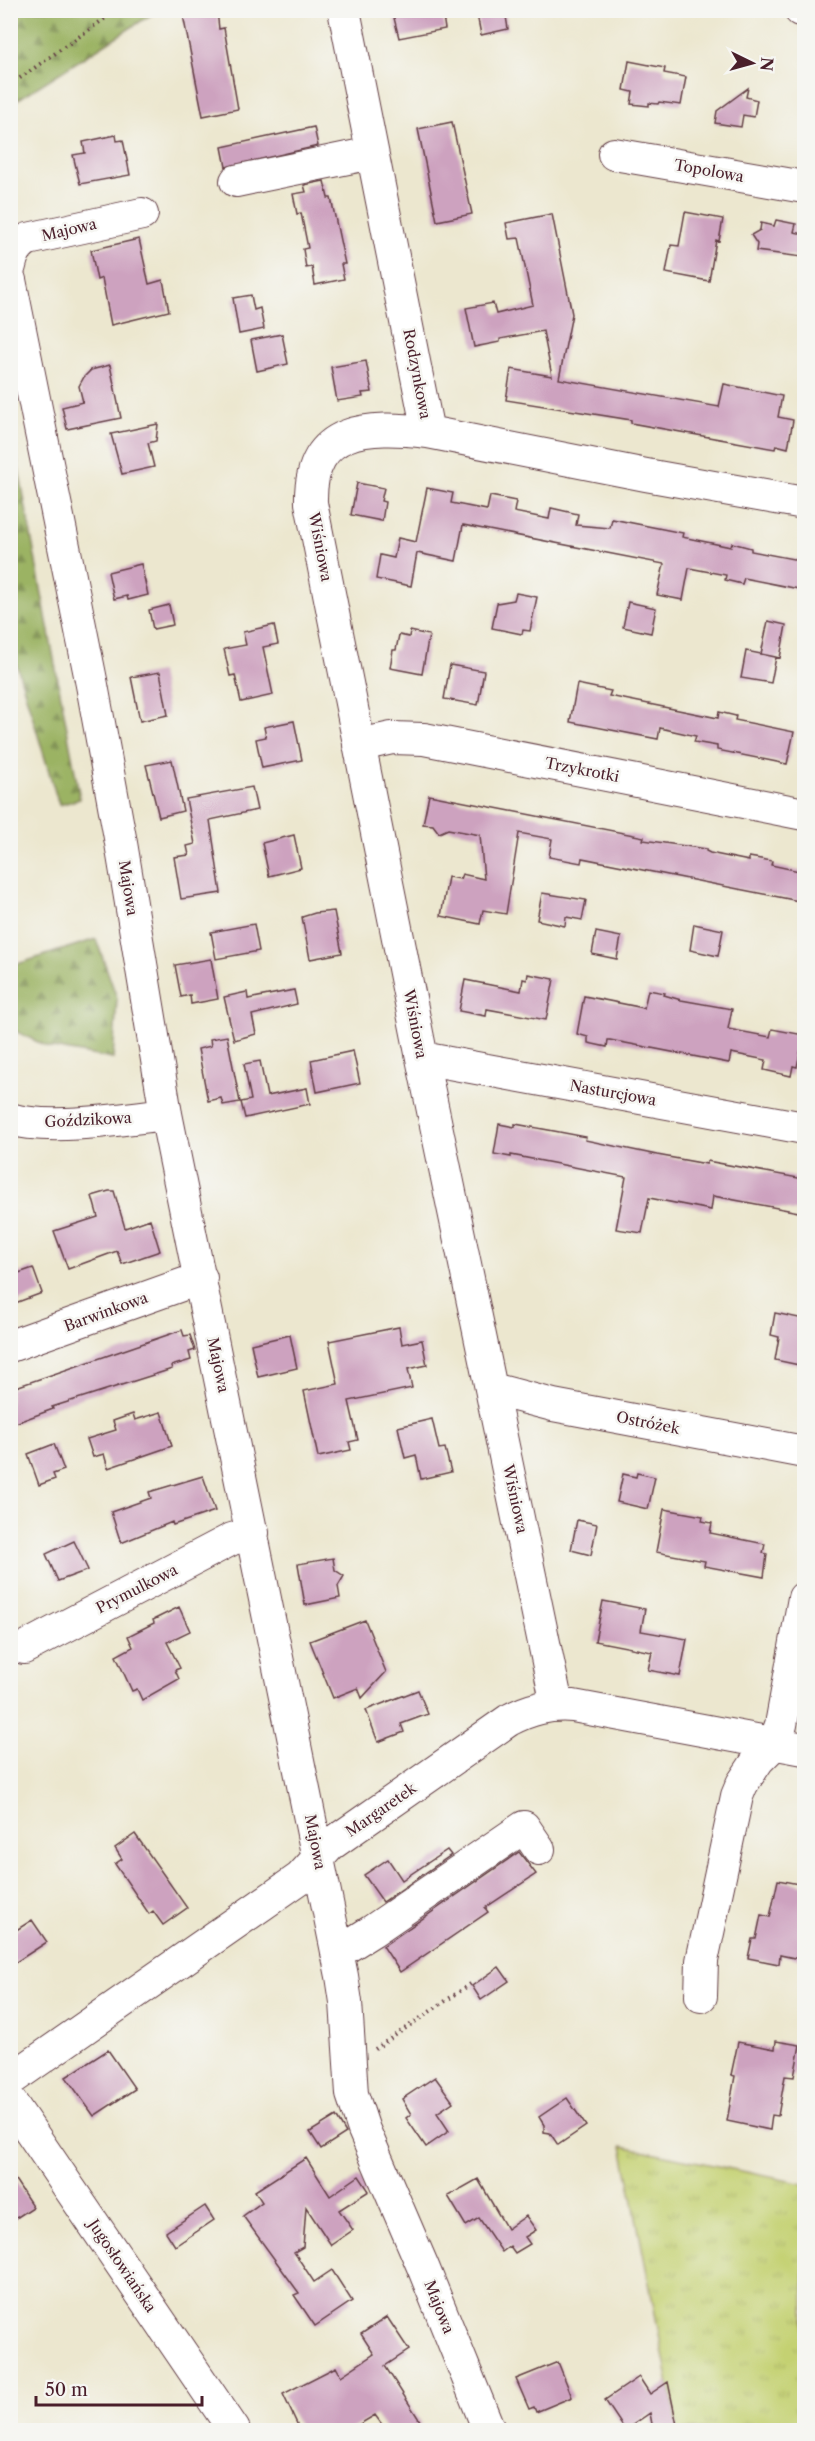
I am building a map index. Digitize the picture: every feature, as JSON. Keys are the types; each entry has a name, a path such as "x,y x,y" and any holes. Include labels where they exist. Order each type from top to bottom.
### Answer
{"street":[{"name":"Rodzynkowa","path":"344,10 428,432 646,475 804,503"},
{"path":"800,10 804,11"},
{"path":"236,181 372,153"},
{"name":"Topolowa","path":"614,154 804,187"},
{"name":"Majowa","path":"10,266 15,251 21,243 28,239 142,214"},
{"name":"Majowa","path":"10,280 96,707 166,1114 337,1953 346,2002 352,2094 364,2130 489,2430"},
{"name":"Wiśniowa","path":"428,432 381,429 360,431 332,442 324,452 311,483 311,503 422,1058 557,1705"},
{"name":"Trzykrotki","path":"359,745 392,738 424,739 804,814"},
{"name":"Nasturcjowa","path":"422,1058 804,1128"},
{"name":"Goździkowa","path":"10,1119 52,1124 166,1114"},
{"name":"Barwinkowa","path":"10,1346 201,1278"},
{"name":"Ostróżek","path":"492,1389 553,1405 804,1452"},
{"name":"Prymulkowa","path":"24,1648 232,1539 253,1533"},
{"path":"701,1996 702,1961 737,1796 758,1760 774,1743 781,1725 804,1598"},
{"name":"Margaretek","path":"10,2080 300,1878 330,1845 508,1720 525,1712 557,1705 573,1706 804,1749"},
{"path":"337,1953 524,1827 538,1849"},
{"name":"Jugosłowiańska","path":"10,2101 234,2430"}],"path":[{"path":"10,85 117,10"},
{"path":"348,2054 371,2051 472,1983"}],"green space":[{"path":"11,10 157,10 157,11 11,104"},
{"path":"10,422 80,799 59,805 11,646"},
{"path":"96,939 117,998 113,1059 48,1047 11,1029 11,966"},
{"path":"622,2146 804,2184 804,2430 678,2430"}],"building":[{"path":"182,10 217,10 219,29 224,28 238,109 203,116"},
{"path":"392,10 442,10 445,29 399,38"},
{"path":"505,10 508,29 481,35 477,14"},
{"path":"629,61 665,68 664,73 686,77 681,105 659,102 658,104 649,103 649,106 631,104 633,92 624,90"},
{"path":"748,88 746,97 757,100 754,117 743,115 741,127 715,123 717,111"},
{"path":"452,122 472,214 437,221 418,129"},
{"path":"314,127 318,146 226,167 222,147"},
{"path":"116,135 117,141 123,140 130,175 80,184 73,155 85,153 83,142"},
{"path":"324,181 328,198 331,198 345,264 341,264 344,279 315,285 312,267 306,268 303,249 308,248 301,213 297,214 293,194 306,192 304,185"},
{"path":"685,212 723,219 719,241 716,240 709,281 666,273 671,245 679,246"},
{"path":"552,214 572,314 559,379 719,407 724,384 782,396 778,417 793,420 788,448 776,445 775,449 631,423 631,420 506,400 511,369 552,376 543,331 500,339 500,342 474,347 466,308 493,303 496,314 533,305 519,238 509,239 506,223"},
{"path":"776,220 796,224 794,232 804,234 802,257 756,251 757,244 751,235 760,230 761,223 774,226"},
{"path":"139,239 149,284 163,280 169,311 111,325 102,278 97,280 91,250"},
{"path":"251,295 254,310 260,308 264,329 239,334 233,298"},
{"path":"282,334 288,364 257,371 251,340"},
{"path":"366,361 372,392 362,393 363,397 337,401 331,367"},
{"path":"110,365 121,418 67,429 62,407 83,402 79,386 84,377 91,370"},
{"path":"158,424 156,441 148,443 154,467 122,474 111,434"},
{"path":"357,483 384,488 381,501 385,502 382,521 351,515"},
{"path":"427,488 453,493 451,503 487,510 490,496 516,501 514,512 549,519 551,508 578,514 576,525 610,528 612,519 683,533 682,537 731,547 732,543 751,548 751,551 804,561 804,590 744,578 742,584 725,580 726,575 689,568 683,600 657,595 664,564 463,525 456,561 417,553 411,586 376,579 380,555 394,558 398,538 416,542"},
{"path":"141,564 148,595 128,600 127,596 114,599 108,572"},
{"path":"516,593 537,597 530,631 523,630 522,634 492,628 497,603 514,600"},
{"path":"628,602 656,608 651,633 623,627"},
{"path":"169,605 173,625 153,629 149,610"},
{"path":"768,621 786,625 780,658 761,654"},
{"path":"274,625 278,644 263,647 273,695 241,702 235,675 230,676 224,649 246,645 243,632"},
{"path":"410,631 429,635 422,674 390,668 393,650 396,650 399,635 409,637"},
{"path":"746,651 776,657 771,683 741,678"},
{"path":"450,665 484,671 478,705 444,699"},
{"path":"160,672 168,715 140,721 131,677"},
{"path":"577,684 611,691 609,696 718,718 719,712 736,716 735,720 794,732 787,764 717,750 717,746 694,742 696,736 660,728 658,739 570,722"},
{"path":"294,721 302,760 262,768 256,739 266,737 264,727"},
{"path":"172,760 183,811 159,817 146,765"},
{"path":"252,787 257,810 210,820 221,893 181,899 174,857 189,855 187,846 195,844 186,799"},
{"path":"429,795 644,837 643,840 706,849 710,853 749,861 749,857 772,861 771,865 804,872 804,902 582,858 581,863 549,857 552,839 519,833 506,914 483,910 480,924 441,916 448,877 460,879 462,874 484,879 480,835 448,829 439,833 433,825 423,824"},
{"path":"294,835 301,868 269,876 262,843"},
{"path":"542,893 586,900 582,920 566,917 565,926 537,920"},
{"path":"334,911 342,953 310,959 302,917"},
{"path":"254,924 259,951 216,959 211,932"},
{"path":"694,924 723,930 718,956 690,950"},
{"path":"596,932 621,937 617,959 592,954"},
{"path":"211,959 218,999 191,1004 190,995 181,997 175,965"},
{"path":"528,974 554,979 546,1020 487,1009 486,1016 459,1011 465,980 521,991 523,979 527,980"},
{"path":"294,990 297,1004 252,1015 256,1034 234,1040 224,997 247,992 248,999"},
{"path":"648,990 665,993 664,995 681,1000 732,1009 728,1029 770,1037 772,1029 804,1035 797,1067 793,1066 791,1076 764,1070 766,1060 731,1053 729,1063 610,1040 608,1040 607,1047 588,1043 588,1037 577,1034 584,996 644,1008"},
{"path":"227,1036 240,1102 223,1105 221,1098 208,1101 198,1049 211,1046 210,1039"},
{"path":"353,1051 360,1083 317,1092 311,1060"},
{"path":"260,1061 267,1096 307,1088 310,1104 245,1118 241,1102 251,1100 244,1064"},
{"path":"499,1124 515,1127 515,1124 554,1131 657,1155 707,1164 707,1161 804,1179 804,1213 713,1196 711,1210 649,1198 642,1233 616,1229 626,1177 511,1155 511,1157 494,1154"},
{"path":"114,1191 125,1228 150,1219 160,1251 122,1264 117,1251 68,1269 54,1231 98,1217 92,1196"},
{"path":"33,1268 42,1293 10,1305 10,1276"},
{"path":"775,1313 804,1319 804,1366 775,1360 779,1337 771,1335"},
{"path":"399,1327 402,1344 422,1340 427,1365 408,1369 412,1388 349,1401 358,1440 349,1442 351,1450 318,1457 304,1391 338,1384 329,1341"},
{"path":"182,1330 184,1336 190,1335 195,1350 189,1352 191,1360 171,1366 172,1369 52,1407 53,1409 10,1425 10,1389"},
{"path":"290,1335 297,1368 258,1377 251,1344"},
{"path":"161,1412 172,1446 108,1468 104,1454 93,1457 87,1439 116,1430 113,1421 133,1414 135,1420"},
{"path":"432,1419 439,1449 445,1448 451,1472 421,1479 416,1455 405,1458 398,1427"},
{"path":"54,1444 64,1470 53,1474 55,1479 39,1485 28,1454"},
{"path":"637,1473 655,1477 648,1509 617,1502 623,1474 636,1477"},
{"path":"203,1476 215,1511 173,1525 172,1522 121,1543 111,1512 151,1498 149,1492"},
{"path":"664,1509 703,1516 702,1521 712,1523 710,1533 765,1544 763,1553 767,1554 764,1577 704,1566 705,1561 656,1552"},
{"path":"577,1520 597,1524 591,1555 571,1550"},
{"path":"74,1541 88,1570 58,1581 46,1554"},
{"path":"333,1558 335,1570 344,1576 338,1586 340,1598 305,1605 298,1564"},
{"path":"603,1601 645,1609 641,1631 687,1639 680,1676 648,1670 652,1652 595,1641"},
{"path":"179,1607 190,1631 167,1642 180,1668 175,1670 179,1679 142,1700 137,1689 132,1691 116,1656 133,1647 128,1636"},
{"path":"365,1620 386,1672 362,1698 358,1688 333,1698 310,1641"},
{"path":"418,1690 428,1714 401,1724 404,1732 378,1742 366,1710"},
{"path":"135,1834 187,1908 163,1925 153,1911 149,1914 115,1864 122,1859 115,1848"},
{"path":"447,1850 451,1855 383,1902 364,1875 388,1859 402,1880"},
{"path":"519,1852 536,1874 485,1908 488,1912 400,1972 383,1946"},
{"path":"778,1880 804,1885 804,1960 780,1955 779,1964 748,1958 752,1939 756,1939 761,1915 770,1917"},
{"path":"32,1920 47,1942 10,1966 10,1934"},
{"path":"499,1967 509,1981 481,2000 472,1986"},
{"path":"776,2041 800,2045 794,2077 785,2076 778,2116 772,2115 770,2130 727,2121 735,2076 731,2075 738,2042 775,2049"},
{"path":"108,2050 135,2089 94,2116 66,2077"},
{"path":"435,2077 453,2102 437,2113 449,2131 426,2147 406,2118 411,2114 402,2099"},
{"path":"567,2098 586,2126 558,2145 550,2133 544,2132 544,2125 539,2117"},
{"path":"336,2116 346,2133 321,2149 310,2132"},
{"path":"306,2158 330,2196 359,2176 369,2191 339,2210 353,2230 331,2245 306,2207 303,2247 294,2252 314,2282 332,2270 352,2301 315,2326 294,2295 299,2293 243,2216 262,2202 255,2191"},
{"path":"10,2172 33,2207 10,2222"},
{"path":"478,2179 507,2229 526,2216 536,2230 525,2237 530,2244 515,2253 510,2246 502,2252 479,2218 466,2226 448,2196"},
{"path":"205,2206 214,2220 175,2246 166,2232"},
{"path":"387,2317 409,2350 385,2366 422,2424 412,2430 386,2430 375,2415 350,2430 300,2430 283,2394 336,2367 341,2376 374,2354 361,2334"},
{"path":"558,2362 572,2397 536,2412 534,2407 529,2409 516,2379"},
{"path":"639,2377 650,2394 668,2382 678,2430 653,2430 650,2413 625,2430 605,2400"}]}
